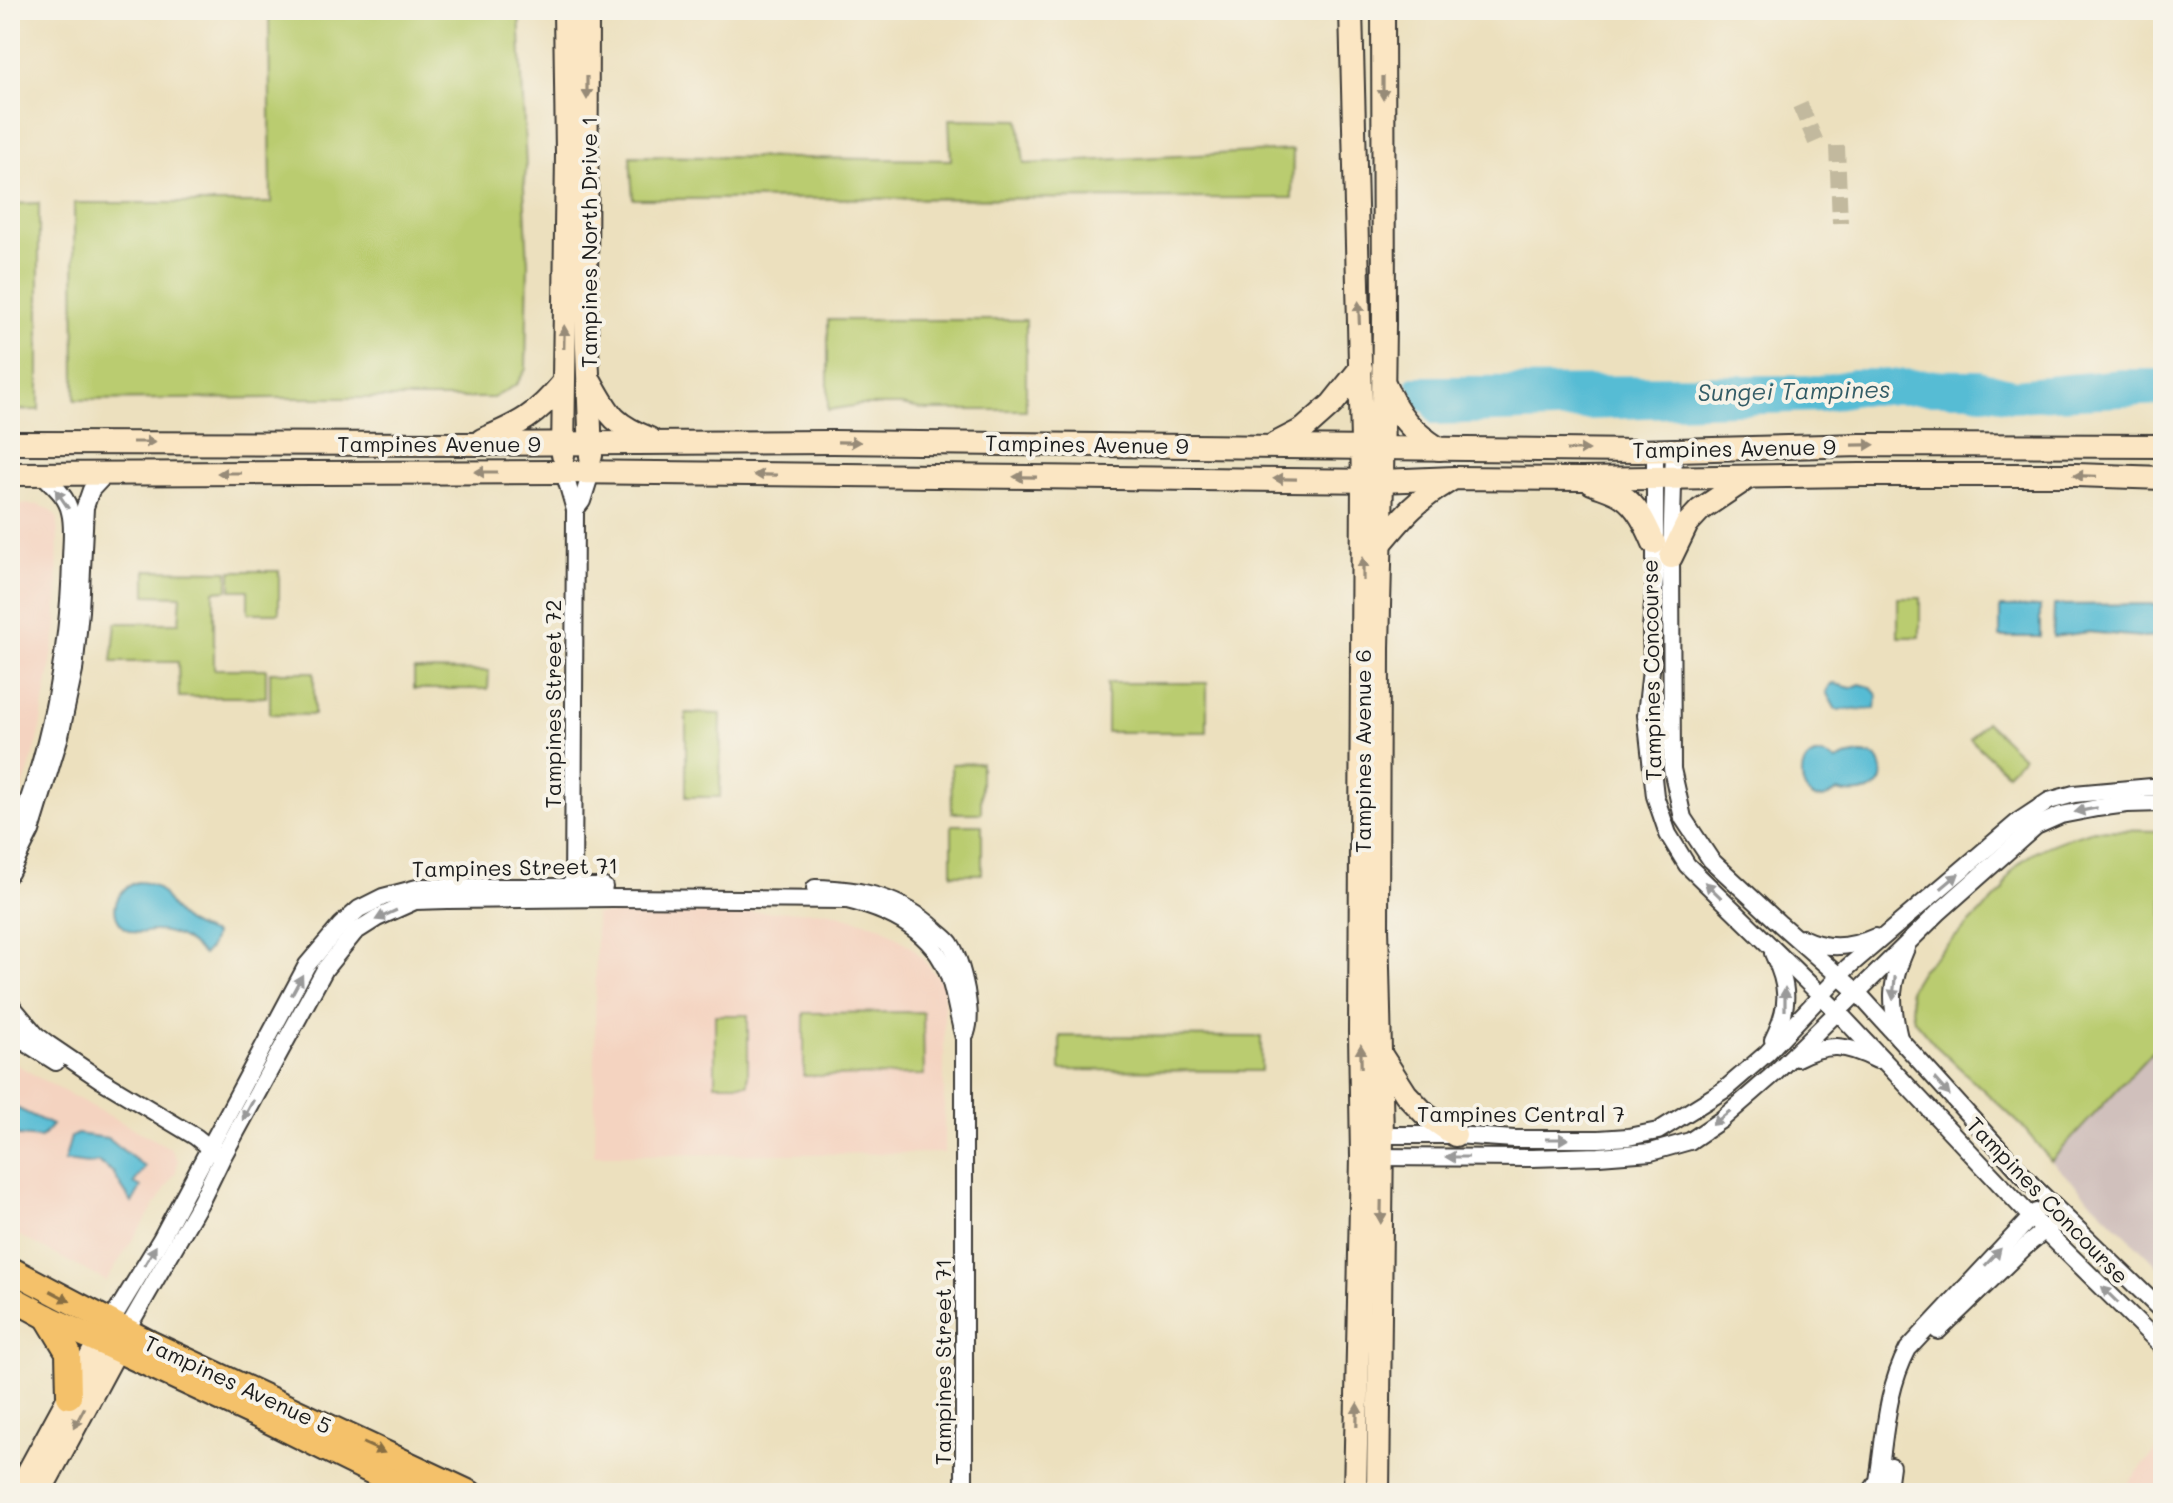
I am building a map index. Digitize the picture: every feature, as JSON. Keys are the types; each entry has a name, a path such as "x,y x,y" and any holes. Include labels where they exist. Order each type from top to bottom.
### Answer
{"main road":[{"name":"Tampines North Drive 1","path":"564,472 565,10"},
{"name":"Tampines North Drive 1","path":"587,10 586,320 591,473"},
{"name":"Tampines Avenue 6","path":"1351,10 1361,368 1372,447 1373,480 1360,1032 1372,1146 1378,1493"},
{"name":"Tampines Avenue 6","path":"1372,447 1383,381 1383,10"},
{"path":"1271,447 1304,429 1332,404 1361,368"},
{"path":"588,376 616,421 627,430 659,442"},
{"path":"1383,381 1407,424 1440,449"},
{"path":"473,444 520,423 546,404 563,383"},
{"name":"Tampines Avenue 9","path":"10,443 864,442 1665,450 1861,445 2163,446"},
{"name":"Tampines Avenue 9","path":"10,474 564,472 1373,480 2076,475 2163,478"},
{"path":"1582,479 1622,496 1632,505 1662,550 1700,510 1750,477"},
{"path":"1381,543 1409,508 1454,478"},
{"name":"Tampines Avenue 6","path":"1355,1493 1372,1146 1380,1054 1377,911 1381,543 1373,480"},
{"path":"1380,1054 1406,1094 1426,1115 1455,1135"},
{"name":"Tampines Avenue 5","path":"10,1269 113,1336 267,1420 415,1493"},
{"name":"Tampines Avenue 5","path":"10,1297 47,1317 113,1336 470,1493"},
{"path":"47,1317 68,1352 69,1396"},
{"path":"17,1493 69,1396 113,1336"},
{"path":"39,1493 113,1336"}],"street":[{"name":"Tampines Concourse","path":"1665,450 1662,550 1646,715 1655,796 1668,834 1687,865 1837,1011 2031,1217 2163,1347"},
{"name":"Tampines Street 72","path":"564,472 575,510 573,893"},
{"name":"Tampines Street 72","path":"575,510 582,501 591,473"},
{"path":"10,846 49,733 68,611 72,539 70,511 66,500 42,474"},
{"path":"10,873 31,831 60,736 74,671 85,507 91,490 106,474"},
{"name":"Tampines Concourse","path":"1662,550 1672,769 1683,818 1711,860 1857,992 2048,1201 2163,1312"},
{"name":"Tampines Central 7","path":"1372,1146 1455,1135 1599,1139 1658,1131 1724,1090 1767,1053 1840,976 2013,825 2049,801 2074,794 2163,786"},
{"name":"Tampines Central 7","path":"1372,1146 1532,1158 1651,1152 1690,1141 1721,1120 1781,1068 1910,939 2036,826 2061,815 2097,808 2163,803"},
{"name":"Tampines Street 71","path":"113,1336 201,1201 216,1153 325,969 355,932 377,918 415,901 573,893 847,900 899,918 939,953 951,981 964,1038 964,1493"},
{"name":"Tampines Central 7","path":"1780,924 1822,946 1857,945 1890,931"},
{"path":"1899,1039 1892,989 1910,939"},
{"name":"Tampines Concourse","path":"1767,1053 1787,1007 1785,984 1769,944"},
{"path":"10,1004 36,1035 101,1080 196,1137 216,1153"},
{"path":"10,1027 26,1043 55,1061 76,1073 101,1080"},
{"name":"Tampines Central 7","path":"1781,1068 1819,1048 1835,1046 1862,1052 1885,1065"},
{"path":"1870,1493 1878,1481 1891,1389 1908,1349 2048,1201"},
{"path":"1890,1493 1901,1392 1917,1354 2028,1244 2063,1215"}],"shaded area":[{"path":"10,504 38,505 50,509 58,519 57,626 38,741 10,821"},
{"path":"827,911 883,927 915,950 944,984 944,1153 594,1155 596,914"},
{"path":"2163,1040 2163,1271 2051,1161"},
{"path":"10,1056 39,1078 170,1148 178,1160 176,1172 106,1281 10,1231"},
{"path":"2163,1443 2163,1493 2119,1493"}],"green space":[{"path":"269,10 519,10 528,263 526,369 516,385 493,398 75,400 74,203 271,203"},
{"path":"949,119 1019,120 1024,164 1293,150 1292,198 633,199 630,156 951,160"},
{"path":"39,203 39,410 10,410 10,204"},
{"path":"828,320 1026,320 1026,410 926,410 901,405 859,405 828,410"},
{"path":"146,570 228,571 228,590 214,591 214,669 266,669 266,697 179,697 178,662 112,662 116,623 179,623 181,596 146,595"},
{"path":"231,571 279,571 279,613 248,613 248,590 231,590"},
{"path":"1898,598 1920,598 1920,637 1898,637"},
{"path":"414,670 489,671 488,689 414,689"},
{"path":"270,672 314,672 314,715 270,714"},
{"path":"1107,683 1207,683 1207,732 1107,732"},
{"path":"686,713 721,714 720,797 686,797"},
{"path":"1986,722 2023,757 2007,773 1970,739"},
{"path":"981,763 981,813 952,813 951,764"},
{"path":"952,825 982,825 982,874 952,874"},
{"path":"2093,830 2163,831 2163,1040 2051,1161 2022,1126 1936,1046 1914,1020 1909,990 1921,970 2004,890 2016,866 2040,850"},
{"path":"923,1012 924,1075 804,1076 804,1013"},
{"path":"715,1015 748,1015 748,1084 715,1084"},
{"path":"1060,1036 1261,1037 1261,1071 1060,1070"}],"water":[{"path":"2163,604 2163,636 2087,632 2053,637 2054,605"},
{"path":"2000,607 2040,607 2040,637 2000,637"},
{"path":"1860,684 1871,687 1877,695 1876,709 1836,710 1826,692 1830,685 1851,688"},
{"path":"1861,754 1874,756 1879,762 1882,776 1876,788 1861,793 1837,791 1822,798 1811,796 1805,788 1802,777 1810,757 1821,755 1836,761"},
{"path":"138,882 154,886 184,920 214,934 211,946 203,955 173,934 134,932 121,924 115,910 116,903 124,890"},
{"path":"10,1105 52,1125 41,1138 10,1135"},
{"path":"77,1134 107,1138 145,1167 134,1183 141,1187 132,1203 114,1173 98,1162 64,1162 71,1137"}],"waterway":[{"path":"2163,376 2121,376 2014,386 1979,377 1852,376 1821,382 1414,383 1435,418 1822,405 1858,398 1972,398 2012,405 2163,398"},
{"name":"Sungei Tampines","path":"1424,398 1818,394 1910,387 1941,387 1984,394 2163,389"}],"tunnel":[{"path":"1800,105 1818,147"},
{"path":"1837,146 1840,223"}]}
